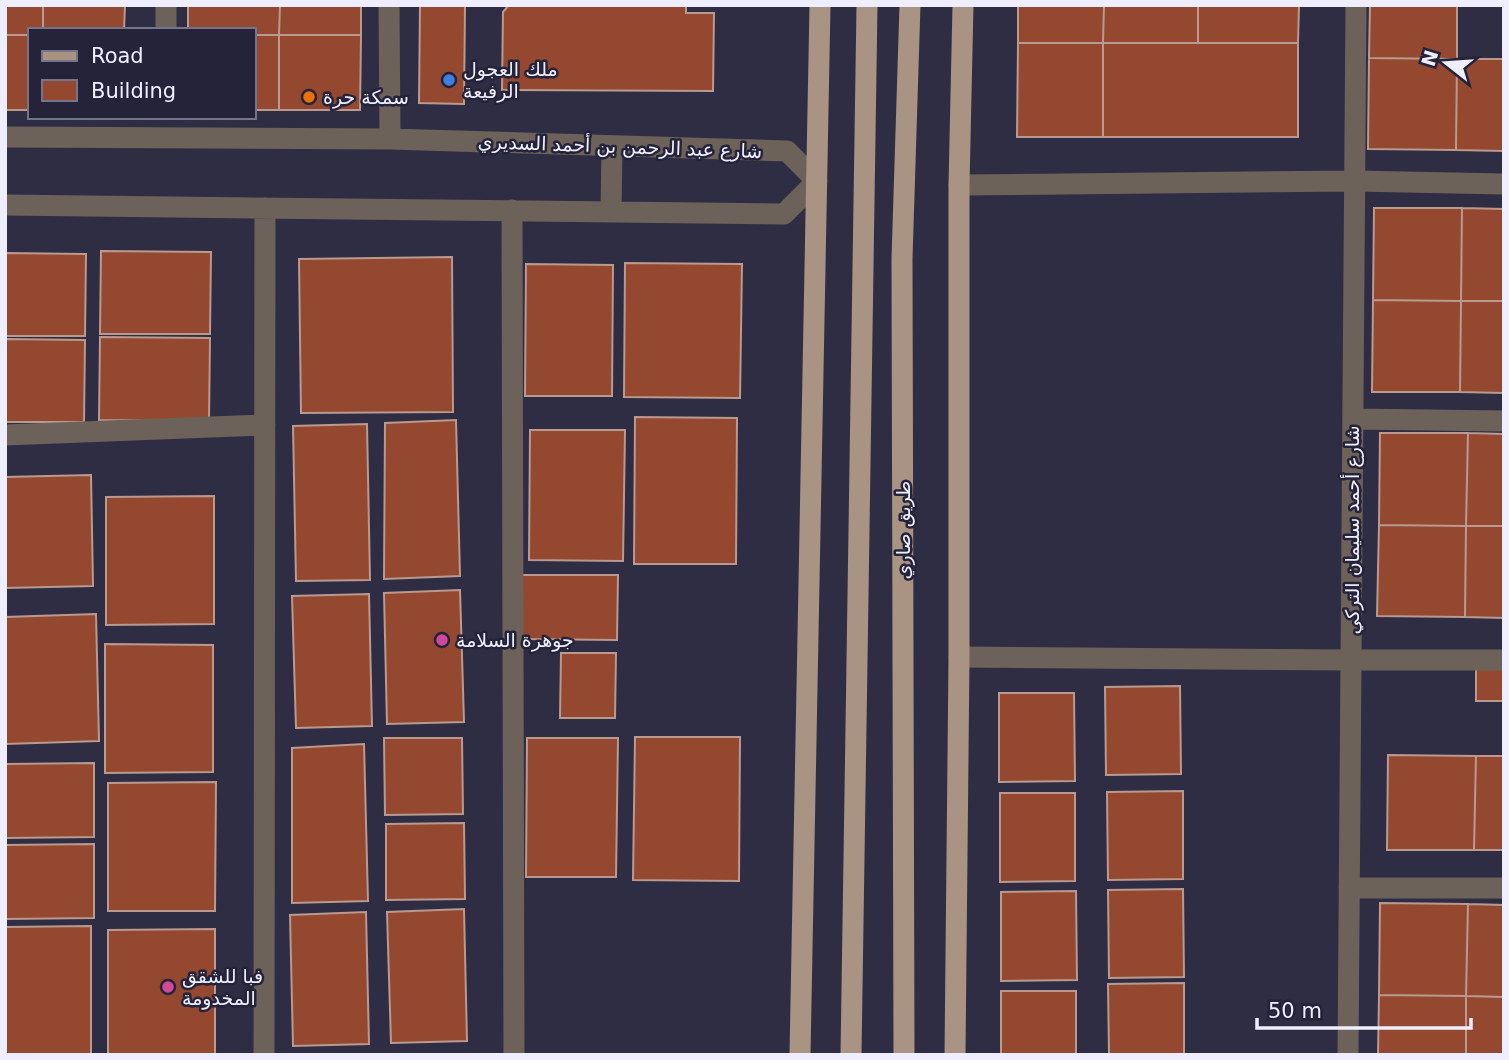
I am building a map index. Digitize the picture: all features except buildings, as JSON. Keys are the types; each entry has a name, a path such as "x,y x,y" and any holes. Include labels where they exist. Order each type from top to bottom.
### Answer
{"main road":[{"path":"800,1055 820,5"},
{"path":"851,1055 867,5"},
{"name":"طريق صاري","path":"904,1055 902,259 910,5"},
{"path":"955,1055 959,657 959,185 963,5"}],"street":[{"path":"166,5 166,28"},
{"path":"389,5 390,139"},
{"name":"شارع أحمد سليمان التركي","path":"1348,1055 1356,5"},
{"name":"شارع عبد الرحمن بن أحمد السديري","path":"5,137 169,128 390,139 787,151 817,181"},
{"path":"611,212 612,146"},
{"path":"5,205 784,214 817,181"},
{"path":"959,185 1355,181 1504,184"},
{"path":"264,1055 265,208"},
{"path":"512,210 514,1055"},
{"path":"1353,419 1504,421"},
{"path":"5,435 265,425"},
{"path":"959,657 1504,660"},
{"path":"1349,888 1504,888"}],"place":[{"name":"ملك العجول الرفيعة","path":"449,80"},
{"name":"سمكة حرة","path":"309,97"},
{"name":"جوهرة السلامة","path":"442,640"},
{"name":"فبا للشقق المخدومة","path":"168,987"}]}
